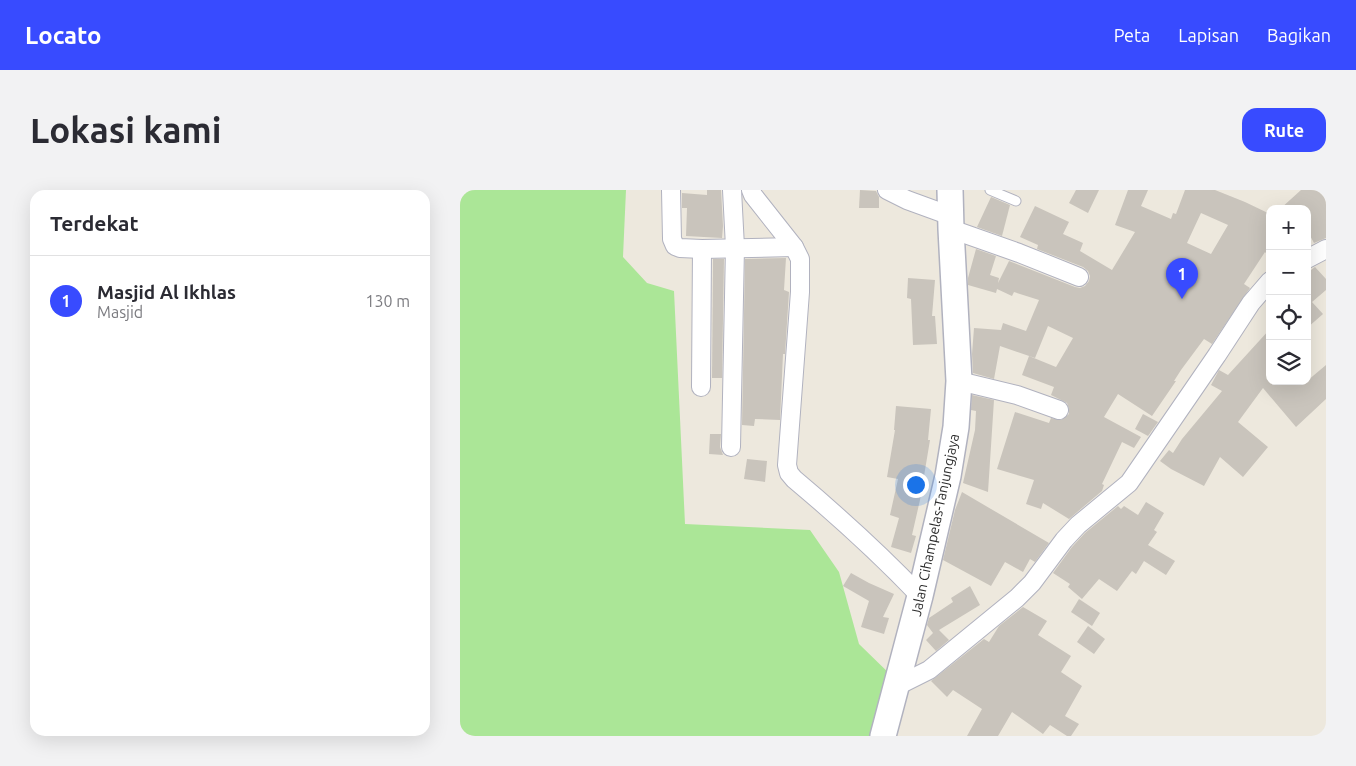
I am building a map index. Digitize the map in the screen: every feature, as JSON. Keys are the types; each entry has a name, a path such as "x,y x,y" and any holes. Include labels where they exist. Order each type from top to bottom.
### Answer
{"main road":[{"name":"Jalan Cihampelas-Tanjungjaya","path":"883,736 920,596 948,476 956,427 959,381 952,203"}],"street":[{"path":"671,190 672,239 675,246 702,249 794,247"},
{"path":"731,447 735,247 732,190"},
{"path":"751,190 794,247 800,259 801,271 787,465 789,473 885,559 920,596"},
{"path":"887,190 907,200 952,203 1019,253 1079,277"},
{"path":"701,388 702,249"},
{"path":"1311,257 1326,249"},
{"path":"895,687 929,670 1017,598 1032,583 1069,535 1129,483 1251,303 1266,286"},
{"path":"959,381 1017,395 1059,410"}],"lane":[{"path":"990,190 1016,200"}],"green space":[{"path":"460,190 626,190 623,257 647,283 674,291 685,524 810,530 839,572 859,644 896,680 883,736 460,736"}],"building":[{"path":"707,190 721,190 722,238 686,236 687,208 682,208 682,193 707,195"},
{"path":"860,190 876,191 879,197 879,208 859,208"},
{"path":"1076,190 1099,190 1088,213 1069,203"},
{"path":"1128,190 1148,190 1141,206 1171,219 1173,213 1176,214 1185,190 1215,190 1266,212 1266,253 1265,252 1244,284 1250,288 1212,344 1204,339 1181,370 1174,381 1176,381 1152,416 1118,394 1104,417 1141,437 1134,448 1122,442 1102,484 1104,485 1102,491 1069,519 1043,503 1041,509 1026,504 1034,480 997,469 1015,412 1049,423 1051,418 1061,420 1069,414 1067,403 1051,395 1054,387 1022,375 1029,356 1056,367 1073,338 1048,326 1035,358 1000,346 994,379 973,373 974,328 1001,330 1003,323 1026,331 1039,300 1014,292 1012,296 997,289 996,293 968,285 968,278 976,249 996,256 990,275 999,278 998,283 1009,261 1075,287 1085,286 1090,276 1083,267 1037,249 1038,245 1020,237 1035,206 1069,222 1063,234 1083,243 1080,251 1112,270 1135,232 1115,225","holes":["1201,213 1228,225 1211,254 1187,243"]},
{"path":"1301,190 1326,190 1326,238 1314,243 1311,237 1311,205 1284,205"},
{"path":"991,197 1010,205 1002,236 977,227"},
{"path":"786,258 784,290 789,292 785,354 783,354 780,420 755,419 754,426 742,425 745,259"},
{"path":"713,259 724,259 722,378 712,378"},
{"path":"1315,267 1326,279 1326,290 1312,302 1323,314 1311,324 1311,295 1311,270"},
{"path":"908,278 935,280 932,316 935,316 937,344 913,345 911,299 907,298"},
{"path":"1266,333 1266,385 1311,385 1311,378 1326,365 1326,399 1296,427 1263,388 1238,422 1268,447 1243,477 1220,457 1204,486 1171,469 1160,461 1169,450 1173,453 1182,439 1222,391 1211,385 1219,370 1228,375"},
{"path":"972,395 994,400 988,492 963,483 975,430 976,411 971,410"},
{"path":"896,406 931,409 928,440 930,440 912,535 916,536 911,553 891,547 899,518 890,515 898,479 887,477 895,430"},
{"path":"1143,414 1158,422 1148,436 1135,429"},
{"path":"710,434 721,434 720,447 723,455 709,454"},
{"path":"747,459 767,461 765,482 744,479"},
{"path":"962,492 1049,543 1035,562 1030,559 1023,572 1005,562 991,586 943,560 955,510"},
{"path":"1146,502 1164,513 1154,530 1157,532 1148,545 1175,561 1166,575 1144,561 1136,574 1132,571 1117,591 1099,579 1082,599 1068,587 1070,584 1053,573 1085,533 1118,506 1121,509 1124,506 1138,515"},
{"path":"851,573 894,594 883,617 889,618 884,634 861,627 869,601 843,586"},
{"path":"970,586 980,605 939,630 949,640 936,651 926,640 933,633 927,625 929,618 953,602 951,598"},
{"path":"1079,599 1100,613 1092,626 1071,612"},
{"path":"1023,607 1047,621 1038,635 1071,656 1061,672 1082,686 1065,716 1079,724 1071,736 1067,736 1050,725 1043,734 1012,712 998,736 967,736 982,709 953,690 947,697 931,681 984,639 989,642 999,626"},
{"path":"1088,626 1105,639 1094,654 1077,642"}],"place":[{"name":"Masjid Al Ikhlas","path":"1182,299"}]}
